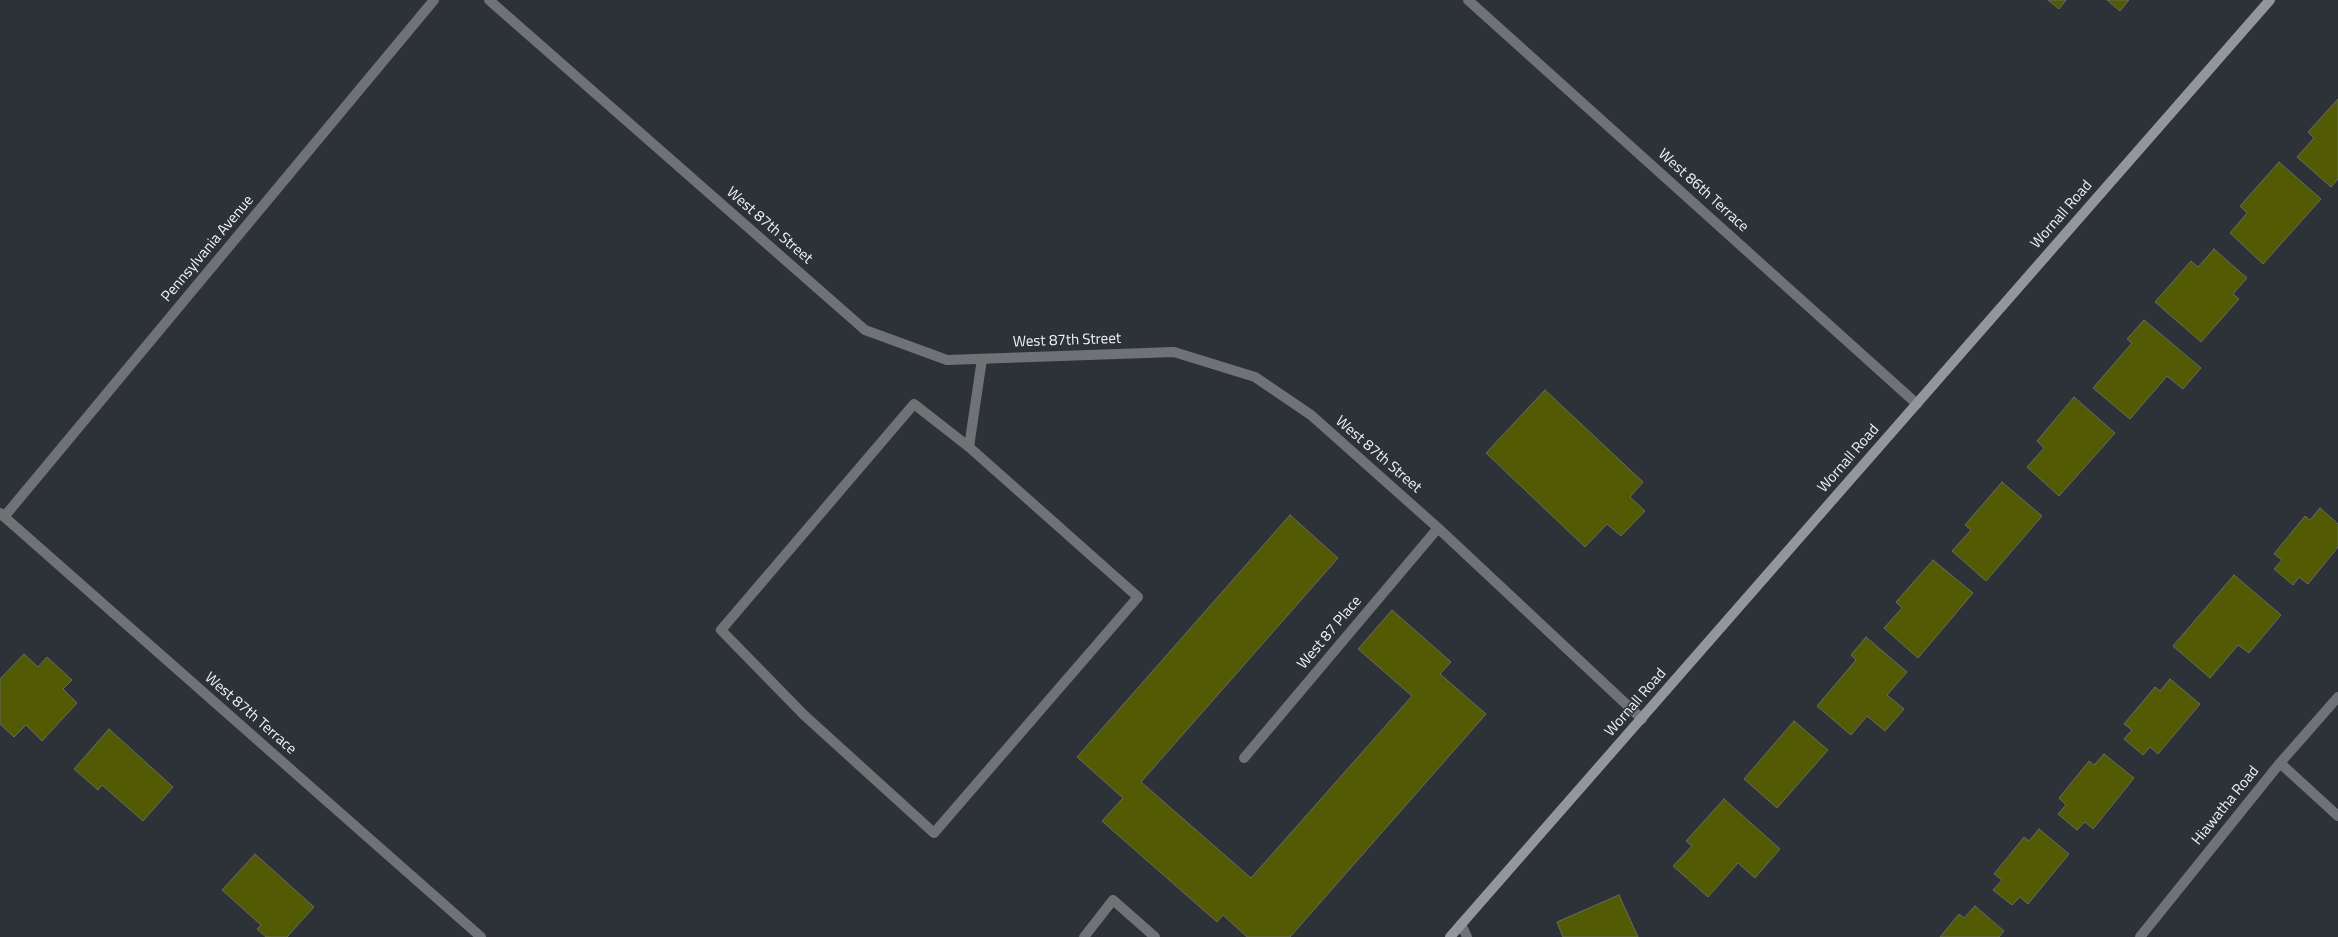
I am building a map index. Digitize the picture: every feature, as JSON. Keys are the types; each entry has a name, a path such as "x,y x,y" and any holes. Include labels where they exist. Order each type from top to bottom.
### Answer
{"main road":[{"name":"Wornall Road","path":"1450,937 2270,0"}],"street":[{"name":"Pennsylvania Avenue","path":"2,515 434,0"},
{"name":"West 87th Street","path":"489,0 866,330 947,360 1174,352 1254,377 1311,415 1438,528 1642,719"},
{"name":"West 86th Terrace","path":"1468,0 1917,404"},
{"path":"969,447 982,359"},
{"path":"914,404 969,447 1138,597 934,833 804,715 721,630 914,404"},
{"name":"West 87th Terrace","path":"2,515 481,937"},
{"name":"West 87 Place","path":"1244,758 1438,528"},
{"name":"Hiawatha Road","path":"2140,937 2280,763 2338,697"},
{"path":"2280,763 2338,816"},
{"path":"1084,937 1113,900 1155,937"},
{"path":"1462,924 1467,937"}],"building":[{"path":"2048,0 2066,0 2059,9"},
{"path":"2107,0 2129,0 2120,11"},
{"path":"2338,99 2338,179 2331,187 2297,157 2314,138 2308,132"},
{"path":"2279,162 2321,199 2263,264 2230,233 2247,213 2240,206"},
{"path":"2214,249 2247,278 2233,294 2239,299 2201,342 2155,302 2191,261 2198,267"},
{"path":"2144,320 2201,368 2183,389 2167,376 2130,419 2093,388 2132,343 2127,339"},
{"path":"1545,390 1643,482 1630,497 1645,511 1621,536 1607,524 1585,547 1486,453"},
{"path":"2074,397 2115,433 2059,496 2027,467 2044,448 2037,441"},
{"path":"2002,482 2042,516 1986,581 1952,551 1971,530 1965,525"},
{"path":"2320,508 2338,524 2338,547 2308,584 2299,577 2293,585 2274,569 2282,560 2274,554 2305,516 2310,520"},
{"path":"1290,515 1338,558 1141,782 1251,878 1412,696 1358,649 1392,610 1451,662 1440,674 1486,714 1290,937 1247,937 1223,915 1217,922 1102,821 1123,798 1077,757"},
{"path":"1933,560 1973,593 1918,658 1884,628 1902,608 1896,602"},
{"path":"2234,575 2281,615 2249,653 2238,645 2210,678 2173,646"},
{"path":"1866,637 1907,672 1887,695 1904,709 1885,731 1867,716 1851,735 1817,706 1856,660 1851,655"},
{"path":"24,654 38,667 47,657 72,680 63,689 77,703 42,741 26,725 14,737 0,724 0,679"},
{"path":"2170,679 2200,704 2158,754 2150,747 2143,755 2124,739 2132,730 2124,724 2155,687 2160,691"},
{"path":"1794,721 1828,750 1777,808 1744,779"},
{"path":"109,729 173,787 143,821 102,785 98,790 74,769"},
{"path":"2104,754 2134,778 2093,829 2085,822 2077,830 2058,814 2066,805 2059,798 2089,761 2094,765"},
{"path":"1724,799 1780,849 1755,878 1738,863 1708,897 1673,866 1692,846 1686,841"},
{"path":"2039,829 2069,854 2028,904 2020,897 2012,905 1993,890 2002,880 1994,874 2024,837 2029,841"},
{"path":"255,854 314,907 287,937 266,937 257,929 261,925 222,890"},
{"path":"1619,895 1638,937 1563,937 1557,922"},
{"path":"1975,906 2004,931 1999,937 1940,937 1959,914 1964,918"}]}
